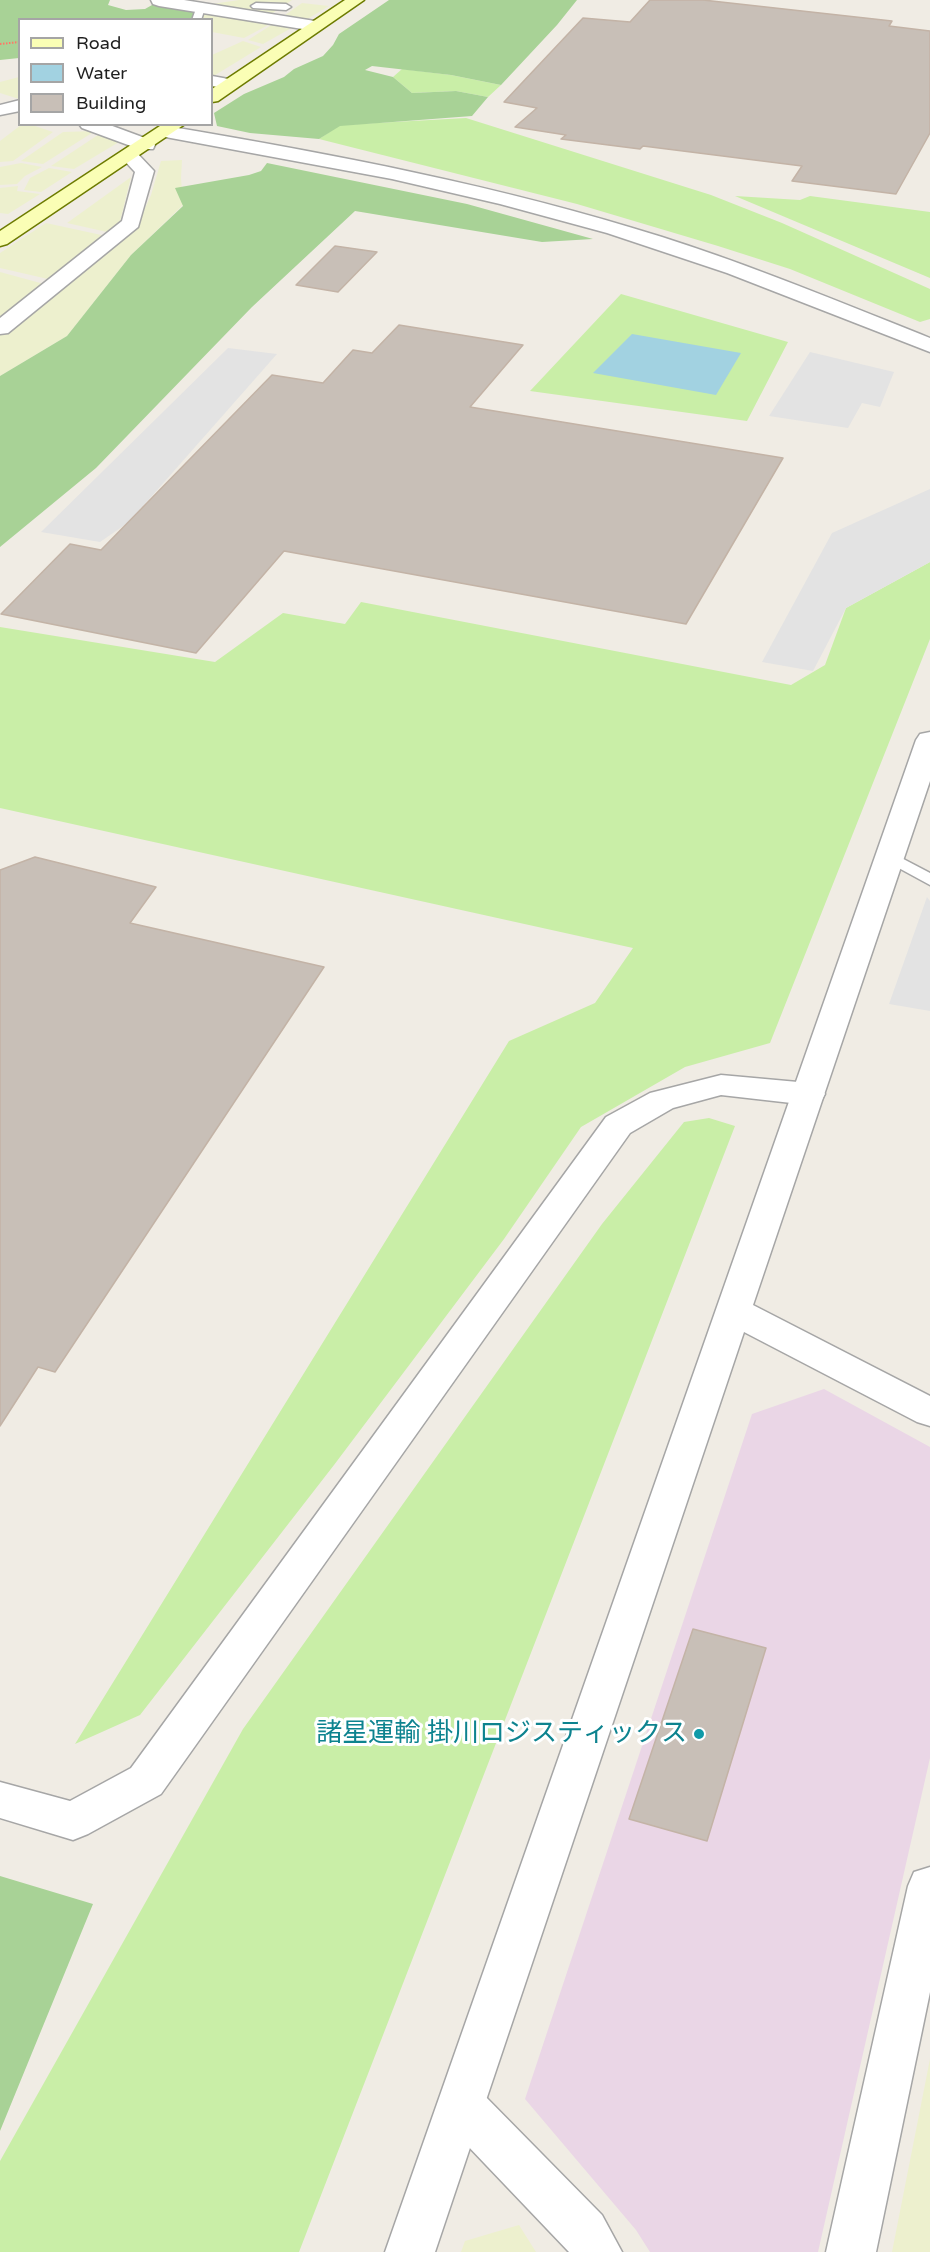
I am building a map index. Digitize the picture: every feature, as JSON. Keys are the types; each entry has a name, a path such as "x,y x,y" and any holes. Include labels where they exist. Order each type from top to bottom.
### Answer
{"main road":[{"path":"220,83 356,0"},
{"path":"0,240 171,128"}],"street":[{"path":"159,1 198,14 315,26"},
{"path":"269,20 291,4"},
{"path":"0,110 18,106"},
{"path":"0,328 131,223 145,171 137,151 92,126"},
{"path":"171,128 487,195 615,229 781,287 930,346"},
{"path":"410,2252 930,740"},
{"path":"0,1800 73,1821 146,1781 618,1125 662,1100 721,1085 809,1094"},
{"path":"734,1311 930,1412"},
{"path":"851,2252 930,1886"},
{"path":"462,2106 585,2232 597,2252"}],"lane":[{"path":"256,6 291,4"},
{"path":"890,857 930,880"}],"path":[{"path":"0,44 18,42"}],"shaded area":[{"path":"228,348 277,354 129,522 100,542 41,532"},
{"path":"810,352 894,372 880,407 862,403 848,428 769,416"},
{"path":"930,489 930,562 846,608 813,671 762,662 832,533"},
{"path":"927,897 930,901 930,1011 889,1004"},
{"path":"824,1389 930,1447 930,1758 818,2252 650,2252 636,2230 525,2099 752,1414"}],"green space":[{"path":"0,0 110,0 108,5 126,10 145,9 159,1 196,9 192,18 18,18 18,58 0,60"},
{"path":"239,0 292,0 264,19 199,6"},
{"path":"389,0 577,0 501,85 451,75 372,66 365,70 393,77 412,93 456,91 488,97 472,116 340,126 319,139 250,133 217,126 214,113 244,94 284,77 294,69 323,56 339,34"},
{"path":"302,3 329,6 304,21 281,18"},
{"path":"202,10 272,23 244,38 213,32 213,18 200,18"},
{"path":"276,22 295,26 263,44 248,40"},
{"path":"243,41 261,47 213,76 213,55"},
{"path":"402,69 451,75 501,85 488,97 456,91 412,93 393,77"},
{"path":"18,77 18,99 0,93 0,82"},
{"path":"466,118 711,195 782,223 930,289 930,319 920,322 790,269 577,204 319,139 340,125"},
{"path":"20,126 35,126 53,132 13,161 0,162 0,141"},
{"path":"95,131 43,164 21,161 63,132"},
{"path":"101,133 119,142 74,169 51,166"},
{"path":"182,160 183,205 131,255 67,336 0,376 0,333 139,221 151,195 161,161"},
{"path":"21,163 42,167 25,176 17,184 0,185 0,167"},
{"path":"267,163 467,204 593,239 542,242 355,211 252,307 96,468 0,547 0,376 67,336 131,255 183,206 175,188 249,175 261,171"},
{"path":"49,168 72,172 41,192 24,190 30,178"},
{"path":"131,177 120,222 107,232 67,223"},
{"path":"18,186 17,191 40,194 8,214 0,213 0,188"},
{"path":"735,196 800,200 810,196 930,212 930,278"},
{"path":"46,223 106,236 48,279 0,268 0,253"},
{"path":"0,272 44,284 0,318"},
{"path":"621,294 788,342 747,421 530,391"},
{"path":"930,562 930,639 770,1043 685,1067 581,1127 504,1239 334,1465 140,1715 75,1744 509,1041 595,1003 633,948 0,808 0,627 215,662 283,613 345,624 361,602 791,685 825,665 846,608"},
{"path":"709,1118 735,1126 299,2252 0,2252 0,2161 243,1729 602,1224 684,1122"},
{"path":"0,1876 93,1904 0,2131"},
{"path":"930,2059 930,2252 892,2252"},
{"path":"519,2225 536,2252 461,2252 465,2241"}],"water":[{"path":"632,334 741,353 716,395 593,373"}],"building":[{"path":"650,0 703,0 892,21 889,26 930,31 930,133 896,194 792,181 802,166 643,146 640,149 561,139 566,135 515,127 537,108 504,102 583,18 630,22"},
{"path":"335,246 377,252 338,292 296,285"},
{"path":"399,325 523,345 470,407 783,458 686,624 284,551 196,653 1,614 70,544 101,550 272,375 323,383 353,350 372,353"},
{"path":"35,857 156,887 130,923 324,967 55,1372 38,1367 0,1426 0,870"},
{"name":"諸星運輸 掛川ロジスティックス","path":"693,1629 766,1648 707,1841 629,1819"}],"place":[{"name":"諸星運輸 掛川ロジスティックス","path":"699,1734"}]}
